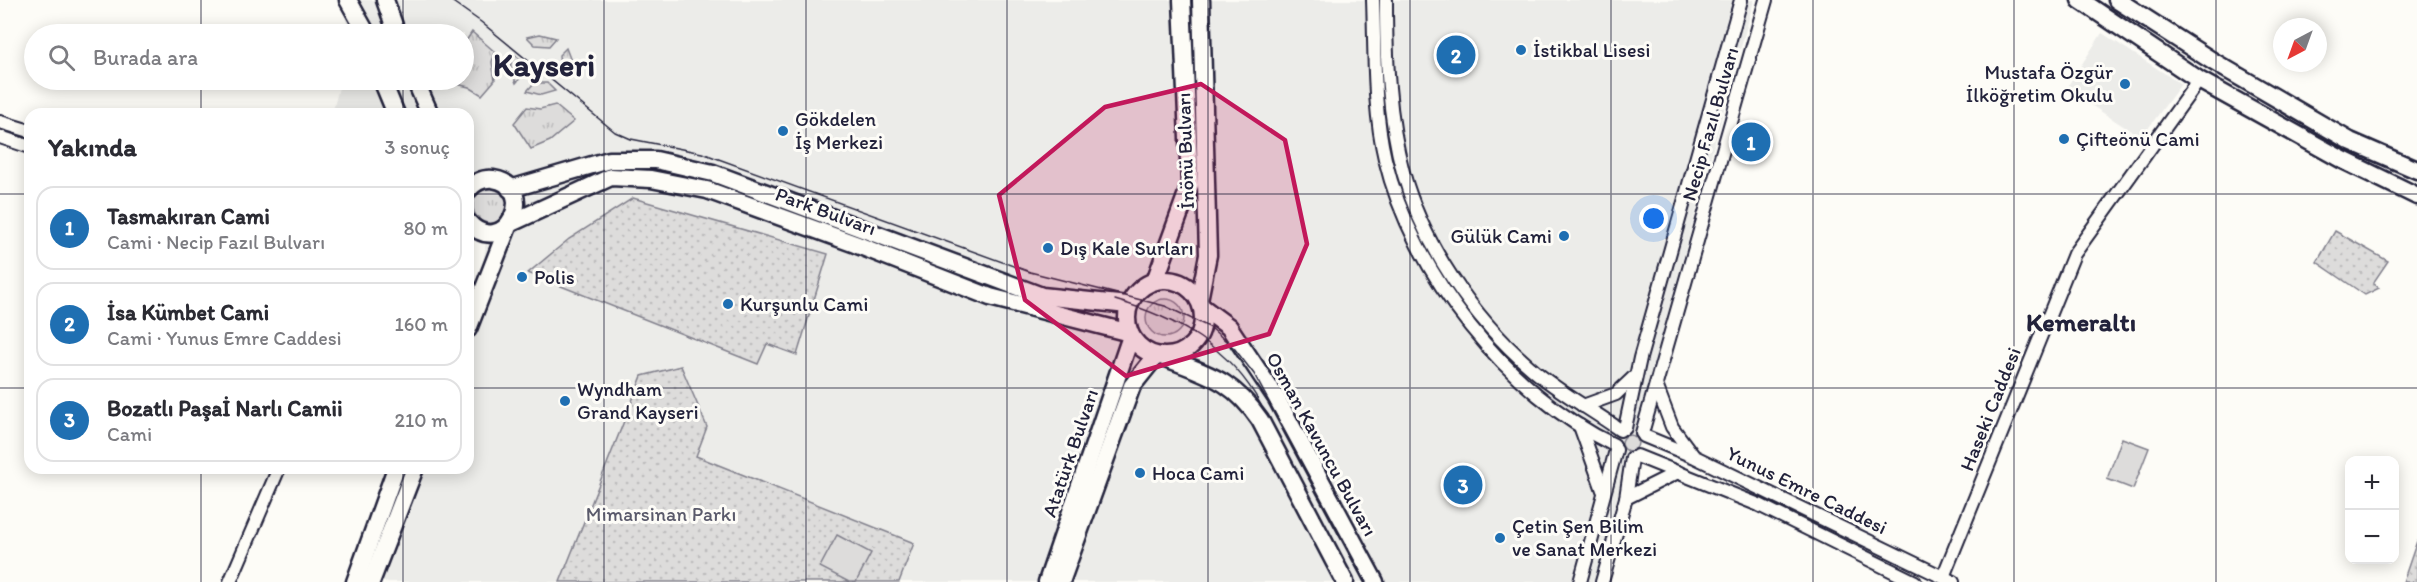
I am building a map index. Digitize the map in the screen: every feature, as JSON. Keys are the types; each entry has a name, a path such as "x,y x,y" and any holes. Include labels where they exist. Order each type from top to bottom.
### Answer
{"main road":[{"path":"348,0 361,24"},
{"path":"385,0 393,24"},
{"name":"İnönü Bulvarı","path":"1155,281 1190,185 1182,0"},
{"name":"İnönü Bulvarı","path":"1200,304 1208,255 1201,0"},
{"path":"2080,0 2199,80 2341,159 2417,196"},
{"path":"2117,0 2214,62 2350,141 2417,170"},
{"path":"386,90 394,108"},
{"path":"419,90 427,108"},
{"name":"Park Bulvarı","path":"510,189 609,160 656,160 713,173 1042,296 1128,305"},
{"path":"474,173 485,179 496,180 510,189 515,198 516,210 474,314"},
{"name":"Park Bulvarı","path":"474,227 488,232 499,231 509,224 611,177 651,179 707,190 990,297 1130,335"},
{"path":"474,186 485,179"},
{"path":"1160,356 1179,354 1193,345 1201,331 1200,304 1181,283 1166,280 1155,281 1137,291 1128,305 1126,321 1130,335 1141,349 1228,383 1246,400 1260,420 1345,582"},
{"name":"Osman Kavuncu Bulvarı","path":"1200,304 1229,327 1277,399 1375,582"},
{"name":"Atatürk Bulvarı","path":"1047,582 1130,335"},
{"name":"Atatürk Bulvarı","path":"1060,582 1132,386 1160,356"},
{"path":"355,582 394,474"},
{"path":"371,582 413,474"}],"street":[{"path":"1373,0 1381,138 1390,177 1412,232 1440,286 1466,322 1521,378 1580,426 1615,448 1623,457 1635,457"},
{"path":"1386,0 1388,76 1397,140 1406,181 1424,225 1448,269 1498,336 1546,381 1623,429 1634,428 1643,434 1645,446 1635,457 1602,582"},
{"name":"Necip Fazıl Bulvarı","path":"1623,429 1635,376 1741,0"},
{"name":"Necip Fazıl Bulvarı","path":"1643,434 1766,0"},
{"name":"Haseki Caddesi","path":"1948,580 2074,254 2199,80"},
{"path":"0,123 24,129"},
{"path":"0,137 24,145"},
{"path":"1583,406 1616,394 1635,376"},
{"path":"1656,385 1672,427 1695,457"},
{"path":"1580,426 1603,490"},
{"path":"1580,582 1615,448 1615,437 1623,429"},
{"name":"Yunus Emre Caddesi","path":"1643,434 1948,580"},
{"name":"Yunus Emre Caddesi","path":"1635,457 1759,505 1915,582"},
{"path":"1626,498 1678,472"},
{"path":"230,582 276,474"}],"highlighted area":[{"path":"1201,84 1285,140 1307,244 1269,334 1126,376 1025,300 999,195 1105,107"}],"shaded area":[{"path":"337,0 1754,0 1594,582 899,582 914,543 696,456 642,376 560,582 365,582 404,474 474,474 474,286 484,258 489,205 474,197 474,108 334,108 338,90 474,90 474,24 347,24"},
{"name":"Mustafa Özgür İlköğretim Okulu","path":"2102,33 2181,84 2144,134 2137,135 2071,92 2069,84"}],"green space":[{"path":"474,34 495,52 492,62 495,80 482,95 474,90"},
{"path":"540,34 556,38 549,46 535,45 527,37"},
{"path":"566,48 571,61 569,75 560,67 559,55"},
{"path":"513,53 521,60 523,75 516,83 510,67"},
{"path":"534,83 547,83 555,91 541,95 527,91"},
{"path":"555,105 574,121 550,141 531,149 514,123 527,107 540,109"},
{"path":"483,190 497,190 506,199 506,213 497,222 483,222 474,213 474,199"},
{"path":"633,198 828,254 797,355 767,344 758,364 528,273 569,239"},
{"path":"2335,231 2388,261 2373,283 2379,288 2365,295 2317,262"},
{"path":"1165,299 1178,305 1184,318 1178,331 1165,337 1152,331 1146,318 1152,305"},
{"name":"Mimarsinan Parkı","path":"681,366 707,427 696,456 914,543 899,582 560,582 642,376"},
{"path":"1630,435 1638,443 1630,451 1622,443"},
{"path":"2122,438 2149,448 2133,489 2107,479"},
{"path":"837,535 871,553 856,582 849,582 820,567"},
{"path":"2417,541 2417,582 2403,582"}],"tram line":[{"path":"450,0 481,22 615,132 631,139 702,153 1030,272 1165,306 1211,328 1234,348 1254,374 1366,582"},
{"path":"1115,300 1160,316 1200,338 1234,367 1261,405"}],"place":[{"name":"İstikbal Lisesi","path":"1521,50"},
{"name":"İsa Kümbet Cami","path":"1456,55"},
{"name":"Mustafa Özgür İlköğretim Okulu","path":"2125,84"},
{"name":"Gökdelen İş Merkezi","path":"783,131"},
{"name":"Çifteönü Cami","path":"2064,139"},
{"name":"Tasmakıran Cami","path":"1751,142"},
{"name":"Gülük Cami","path":"1564,236"},
{"name":"Dış Kale Surları","path":"1048,248"},
{"name":"Polis","path":"522,277"},
{"name":"Kurşunlu Cami","path":"728,304"},
{"name":"Wyndham Grand Kayseri","path":"565,401"},
{"name":"Hoca Cami","path":"1140,473"},
{"name":"Bozatlı Paşaİ Narlı Camii","path":"1463,485"},
{"name":"Çetin Şen Bilim ve Sanat Merkezi","path":"1500,538"}],"district":[{"name":"Kayseri","path":"544,65"},
{"name":"Kemeraltı","path":"2081,322"}]}
